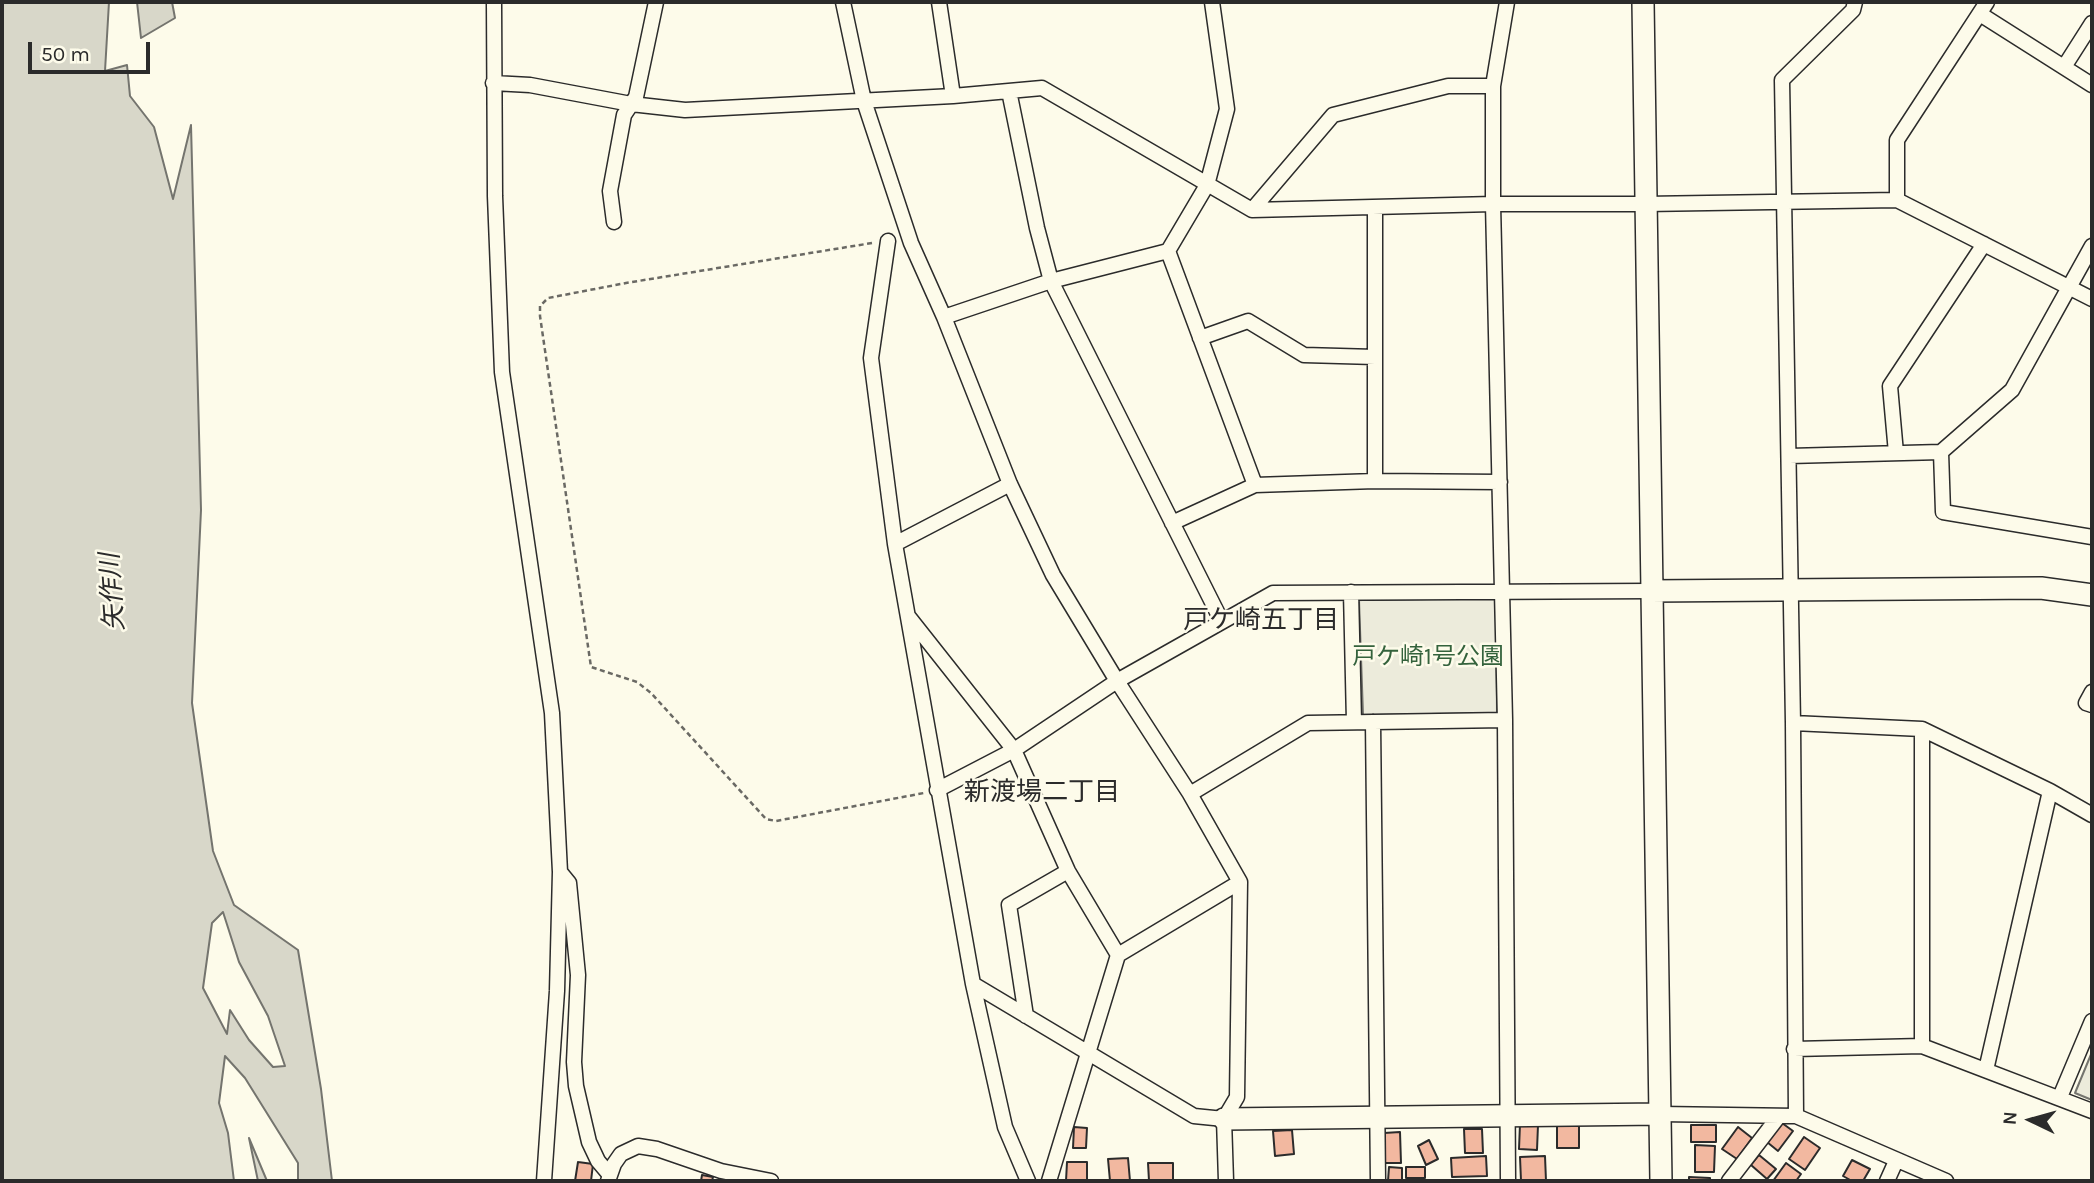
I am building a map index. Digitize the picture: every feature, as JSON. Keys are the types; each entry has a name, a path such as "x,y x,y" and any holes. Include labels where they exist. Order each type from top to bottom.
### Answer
{"street":[{"path":"494,2 495,196 502,372 552,713 559,872 557,991 544,1181"},
{"path":"614,222 610,191 624,115 636,97 656,2"},
{"path":"843,2 864,101 911,243 944,317 1010,484 1053,575 1190,794 1240,882 1237,1097 1224,1119 1226,1181"},
{"path":"939,2 953,96"},
{"path":"944,317 1051,281 1168,251 1207,186 1227,110 1212,2"},
{"path":"1507,2 1493,86 1493,204 1505,720 1508,1181"},
{"path":"1643,2 1661,1181"},
{"path":"1796,1116 1790,456 1782,80 1853,10 1855,2"},
{"path":"1897,200 1897,140 1983,8 2092,85"},
{"path":"2064,67 2092,23"},
{"path":"493,83 530,85 631,104 685,110 953,96 1042,88 1252,210 1493,204 1897,200 2092,299"},
{"path":"1252,210 1334,115 1448,86 1493,86"},
{"path":"1009,91 1037,228 1051,281 1222,620"},
{"path":"1375,208 1375,481"},
{"path":"888,241 871,358 895,544 973,984 1005,1126 1028,1181"},
{"path":"1896,453 1890,386 1984,244"},
{"path":"1790,456 1941,452 2012,390 2092,246"},
{"path":"1168,251 1255,485"},
{"path":"1200,338 1248,321 1304,355 1376,357"},
{"path":"1941,452 1943,512 2092,537"},
{"path":"1172,523 1255,485 1375,481 1500,482"},
{"path":"895,544 1010,484"},
{"path":"937,790 1014,750 1117,681 1273,593 2041,587 2092,595"},
{"path":"1351,592 1354,722"},
{"path":"908,616 1014,750 1068,871 1118,955"},
{"path":"2092,692 2086,703 2092,705"},
{"path":"1190,794 1308,723 1505,720"},
{"path":"1373,722 1378,1181"},
{"path":"1793,723 1922,729 2050,791 2092,815"},
{"path":"1922,729 1922,1046"},
{"path":"1986,1070 2050,791"},
{"path":"1026,1016 1009,905 1068,871"},
{"path":"559,872 569,883 578,975 574,1062 576,1086 589,1142 609,1178"},
{"path":"1049,1181 1118,955 1240,882"},
{"path":"973,984 1194,1115 1224,1119 1660,1114 1796,1116 1947,1181"},
{"path":"2060,1097 2092,1021"},
{"path":"1794,1049 1922,1046 2092,1111"},
{"path":"1729,1181 1779,1116"},
{"path":"609,1178 621,1154 638,1146 657,1149 721,1171 771,1181"},
{"path":"1887,1181 1896,1161"}],"path":[{"path":"888,241 548,298 540,306 540,316 591,667 638,682 651,693 766,819 776,821 937,790"}],"green space":[{"name":"戸ケ崎1号公園","path":"1496,598 1497,713 1363,715 1359,600"},
{"path":"2092,1052 2092,1100 2075,1093"}],"water":[{"name":"矢作川","path":"2,2 109,2 105,71 127,65 130,96 154,127 173,199 191,125 201,510 192,703 213,851 234,905 298,950 321,1089 332,1181 298,1181 298,1163 245,1078 225,1056 219,1103 228,1133 234,1181 2,1181","holes":["223,912 239,962 268,1016 285,1066 273,1067 249,1040 230,1010 227,1034 203,988 212,923"]},
{"path":"137,2 172,2 175,18 141,38"},
{"path":"249,1138 267,1181 258,1181"}],"building":[{"path":"1782,1123 1793,1131 1778,1151 1767,1142"},
{"path":"1520,1124 1538,1125 1537,1150 1519,1149"},
{"path":"1691,1125 1716,1125 1716,1142 1691,1142"},
{"path":"1557,1126 1579,1126 1579,1148 1557,1148"},
{"path":"1074,1127 1087,1128 1086,1148 1073,1148"},
{"path":"1738,1127 1752,1138 1737,1159 1722,1149"},
{"path":"1464,1129 1482,1129 1483,1153 1465,1153"},
{"path":"1292,1130 1294,1154 1275,1156 1273,1131"},
{"path":"1400,1132 1401,1163 1385,1163 1384,1133"},
{"path":"1804,1137 1820,1148 1805,1170 1789,1159"},
{"path":"1429,1140 1438,1159 1426,1165 1418,1146"},
{"path":"1695,1145 1715,1146 1714,1172 1695,1172"},
{"path":"1759,1155 1776,1169 1767,1179 1751,1165"},
{"path":"1486,1156 1487,1176 1452,1177 1451,1158"},
{"path":"1545,1156 1546,1181 1521,1181 1520,1157"},
{"path":"1128,1158 1130,1181 1110,1181 1108,1159"},
{"path":"1852,1160 1870,1169 1863,1181 1852,1181 1843,1176"},
{"path":"578,1162 593,1164 591,1181 575,1181"},
{"path":"1067,1162 1087,1162 1087,1181 1066,1181"},
{"path":"1148,1163 1173,1163 1173,1181 1149,1181"},
{"path":"1786,1163 1801,1174 1796,1181 1773,1181"},
{"path":"1389,1167 1402,1168 1402,1181 1388,1181"},
{"path":"1406,1167 1425,1167 1425,1178 1406,1178"},
{"path":"702,1175 713,1177 712,1181 701,1181"},
{"path":"1689,1177 1710,1178 1710,1181 1689,1181"}],"district":[{"name":"戸ケ崎五丁目","path":"1261,621"},
{"name":"新渡場二丁目","path":"1042,793"}]}
